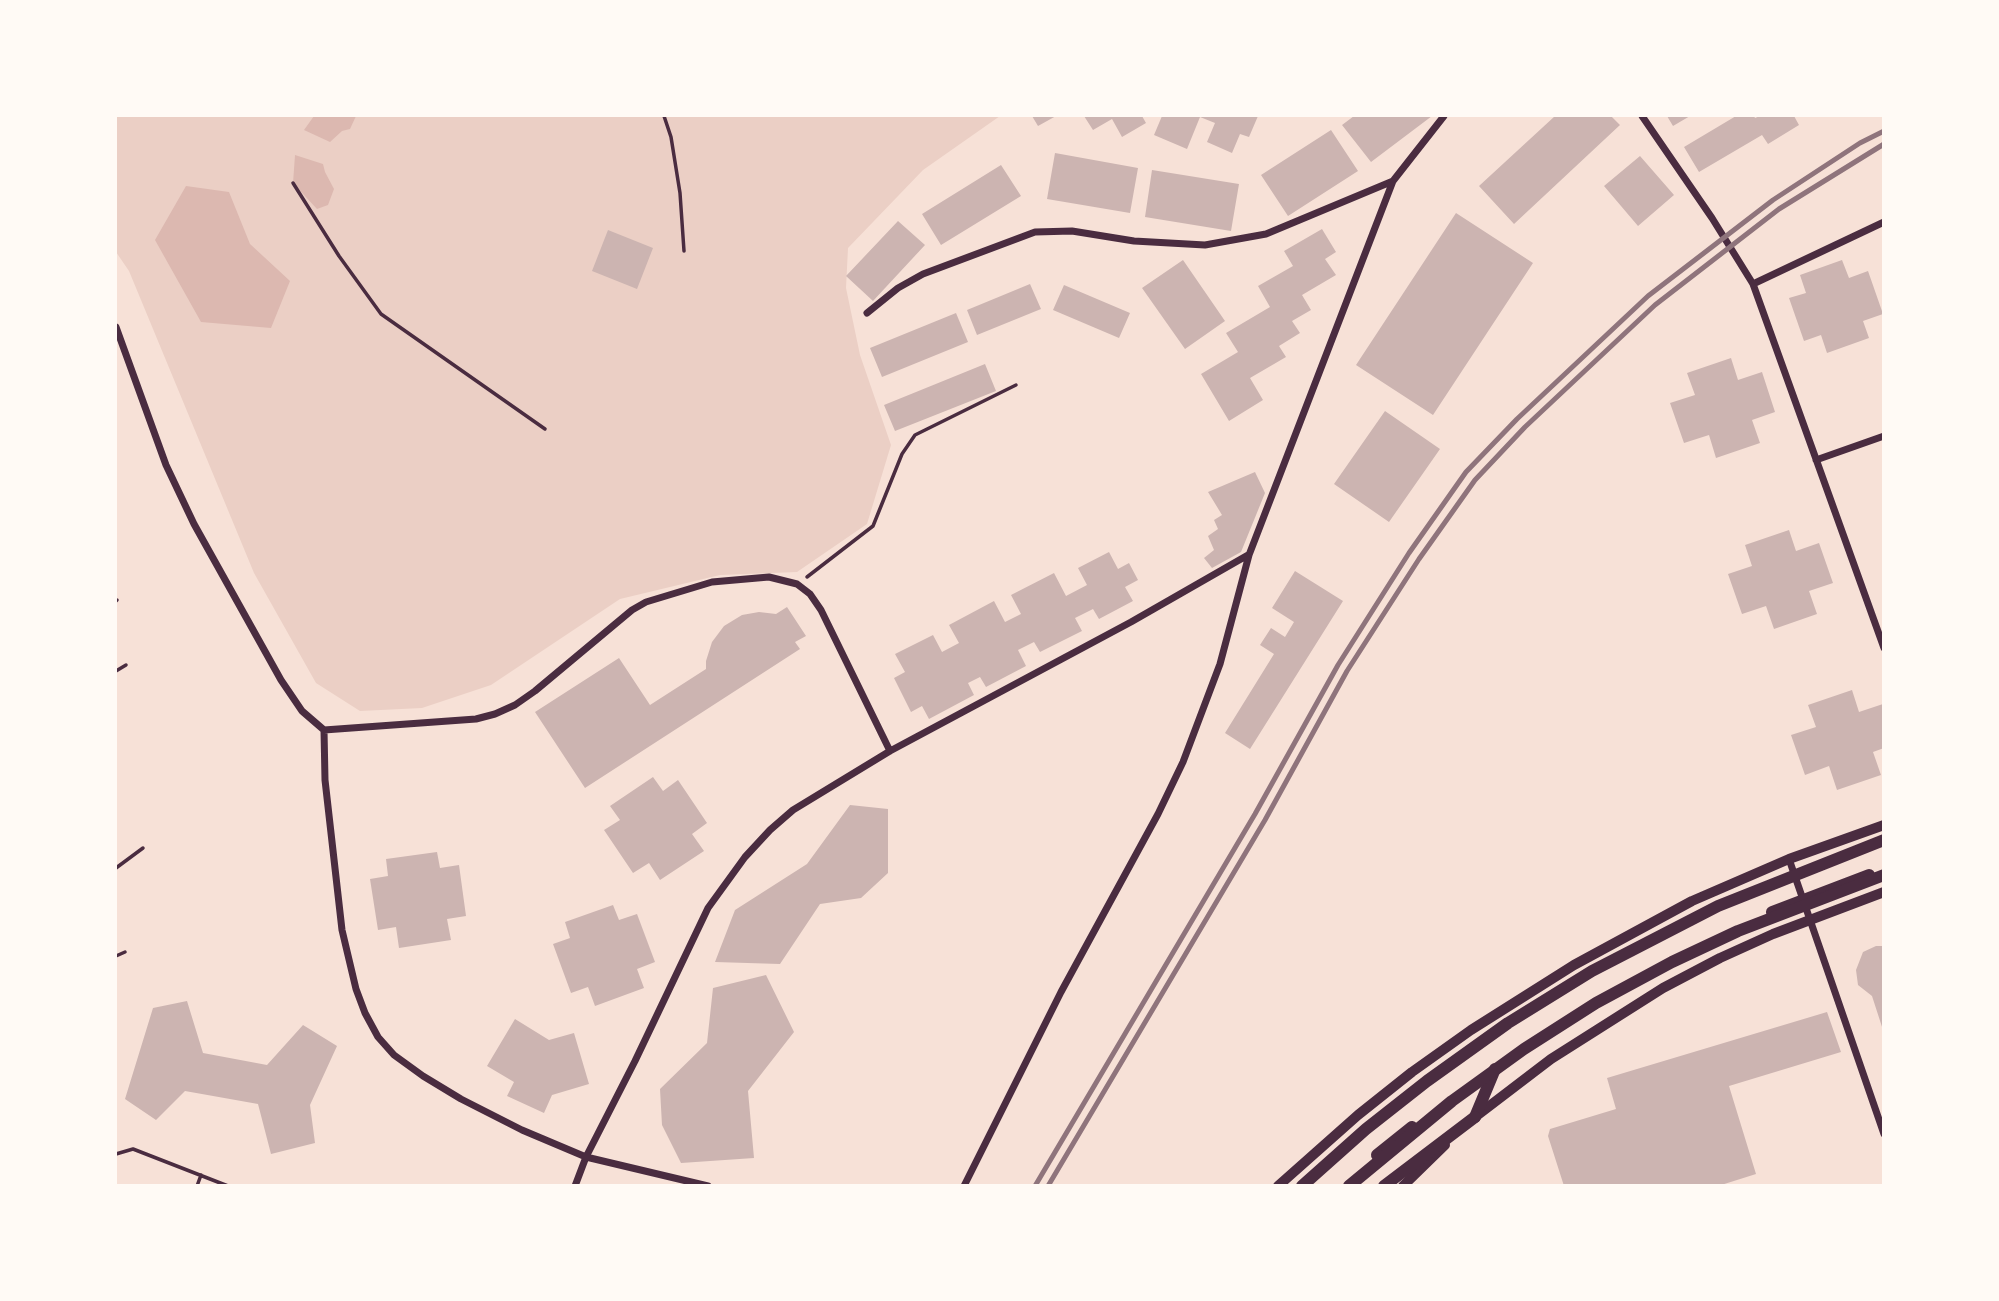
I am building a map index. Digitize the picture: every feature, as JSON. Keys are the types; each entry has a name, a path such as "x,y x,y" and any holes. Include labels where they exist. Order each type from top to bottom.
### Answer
{"main road":[{"path":"1278,1185 1412,1072 1524,995 1634,930 1692,901 1789,859 1884,825"},
{"path":"1308,1185 1382,1120 1530,1013 1640,948 1752,894 1884,842"},
{"path":"1302,1185 1427,1081 1508,1023 1592,971 1718,906 1884,842"},
{"path":"1343,1185 1395,1140 1497,1063 1587,1004 1707,941 1804,898 1884,872"},
{"path":"1349,1185 1452,1101 1524,1049 1596,1003 1672,962 1738,931 1884,872"},
{"path":"1384,1185 1551,1059 1653,994 1720,958 1811,918 1884,891"},
{"path":"1403,1185 1475,1117 1497,1063"}],"street":[{"path":"964,1185 1061,992 1158,814 1183,762 1224,651 1249,555 1393,181 1444,116"},
{"path":"1642,116 1712,218 1753,284 1884,648"},
{"path":"867,313 898,288 923,274 1035,232 1072,231 1134,241 1193,244 1239,240 1296,223 1393,181"},
{"path":"1753,284 1884,222"},
{"path":"116,327 166,466 194,524 281,680 302,711 324,730 475,719 495,714 515,705 632,610 646,603 687,588 737,579 769,577 797,584 810,594 821,610 890,751"},
{"path":"1816,460 1884,436"},
{"path":"575,1185 586,1157 697,929 723,885 770,830 793,810 890,751 1131,622 1249,555"},
{"path":"324,730 325,780 342,930 356,989 378,1038 394,1055 423,1076 522,1130 586,1157 708,1185"},
{"path":"1789,859 1884,1134"}],"lane":[{"path":"116,671 126,665"},
{"path":"116,868 143,848"},
{"path":"116,956 125,952"},
{"path":"116,1154 132,1149 228,1185"},
{"path":"197,1185 201,1175"}],"path":[{"path":"664,116 671,137 680,192 684,251"},
{"path":"293,183 339,256 381,314 545,429"},
{"path":"797,584 873,526 902,454 915,435 1017,385"}],"shaded area":[{"path":"116,116 1000,116 923,170 848,248 846,288 860,355 891,445 867,524 797,572 720,575 620,599 491,685 422,708 360,711 316,683 254,573 129,271 116,252"},
{"path":"314,116 356,116 350,129 342,131 330,142 304,130"},
{"path":"295,155 323,164 334,189 328,205 317,209 293,183"},
{"path":"186,186 229,192 250,244 290,281 271,328 201,322 155,240"}],"building":[{"path":"1032,116 1056,116 1038,126"},
{"path":"1084,116 1142,116 1146,123 1122,137 1112,119 1093,130"},
{"path":"1162,116 1258,116 1249,137 1240,134 1232,153 1207,142 1215,123 1200,117 1187,149 1154,135"},
{"path":"1354,116 1432,116 1371,162 1342,125"},
{"path":"1555,116 1611,116 1620,125 1514,224 1479,186"},
{"path":"1667,116 1690,116 1673,126"},
{"path":"1736,116 1794,116 1799,125 1768,144 1762,135 1699,172 1684,147"},
{"path":"1331,130 1358,171 1288,216 1261,175"},
{"path":"1055,153 1138,168 1130,213 1047,199"},
{"path":"1640,156 1674,195 1638,226 1604,186"},
{"path":"1001,165 1021,196 941,245 922,214"},
{"path":"1152,170 1239,184 1231,231 1145,217"},
{"path":"1456,213 1533,263 1433,415 1356,365"},
{"path":"898,221 925,245 873,301 846,276"},
{"path":"1322,229 1336,252 1325,259 1336,275 1302,295 1311,310 1292,321 1300,333 1279,346 1286,357 1250,378 1263,400 1229,421 1201,374 1238,352 1226,333 1270,307 1258,286 1293,266 1284,251"},
{"path":"608,230 653,248 637,289 592,271"},
{"path":"1183,260 1225,321 1185,349 1142,288"},
{"path":"1842,260 1849,278 1868,271 1883,314 1863,321 1869,338 1827,353 1821,335 1804,341 1789,298 1806,293 1800,275"},
{"path":"1030,284 1041,309 977,335 967,310"},
{"path":"1064,285 1130,313 1119,338 1053,310"},
{"path":"956,313 968,342 882,377 870,348"},
{"path":"1731,358 1738,380 1762,372 1775,412 1752,420 1760,443 1716,458 1709,435 1684,443 1670,403 1695,395 1687,373"},
{"path":"985,364 996,391 895,431 884,405"},
{"path":"1385,411 1440,449 1389,522 1334,484"},
{"path":"1255,472 1265,493 1241,552 1212,568 1204,558 1214,550 1208,536 1218,529 1214,520 1222,515 1208,492"},
{"path":"1789,530 1796,551 1819,543 1833,583 1809,591 1817,614 1774,629 1766,606 1742,614 1728,574 1752,566 1745,545"},
{"path":"1109,552 1118,569 1129,563 1138,580 1125,587 1133,601 1099,619 1093,609 1075,618 1082,631 1040,652 1034,642 1018,650 1026,666 986,687 980,677 968,683 974,695 929,719 922,706 911,712 894,678 905,672 895,654 933,635 942,652 959,643 949,625 994,601 1005,622 1021,614 1011,595 1054,573 1066,596 1087,585 1078,568"},
{"path":"1295,571 1343,601 1250,749 1225,733 1274,654 1260,645 1271,628 1285,637 1294,622 1272,608"},
{"path":"787,607 806,636 795,642 800,649 585,788 535,712 619,658 650,705 706,669 712,642 724,626 742,615 759,612 776,614"},
{"path":"1852,690 1859,712 1883,704 1884,748 1873,752 1881,775 1837,790 1829,766 1805,775 1791,735 1816,727 1808,705"},
{"path":"653,777 663,791 678,780 707,823 692,834 704,851 660,880 649,863 633,873 604,830 620,820 610,806"},
{"path":"850,805 888,809 888,873 861,898 820,904 780,964 715,962 735,910 807,864"},
{"path":"437,852 440,868 459,865 466,916 447,919 451,940 399,948 396,927 378,930 370,879 388,876 386,859"},
{"path":"613,905 619,920 637,914 655,962 637,969 644,988 595,1006 588,987 571,993 553,944 570,938 565,922"},
{"path":"1876,946 1884,946 1883,1030 1872,996 1858,985 1856,970 1863,952"},
{"path":"766,975 794,1032 748,1091 754,1158 681,1163 662,1125 660,1089 707,1043 713,988"},
{"path":"187,1001 203,1053 267,1065 303,1025 337,1046 310,1105 315,1143 271,1154 258,1104 185,1091 156,1120 125,1099 153,1008"},
{"path":"1827,1012 1841,1052 1729,1086 1756,1174 1718,1186 1564,1186 1548,1136 1550,1129 1616,1109 1607,1078"},
{"path":"515,1019 549,1040 574,1033 589,1084 552,1095 544,1113 507,1096 514,1082 487,1066"}],"railway":[{"path":"1035,1186 1255,814 1338,665 1409,553 1466,472 1517,419 1648,296 1773,200 1860,143 1884,131"},
{"path":"1048,1186 1265,820 1347,671 1419,559 1475,480 1525,427 1655,305 1779,209 1884,144"}]}
